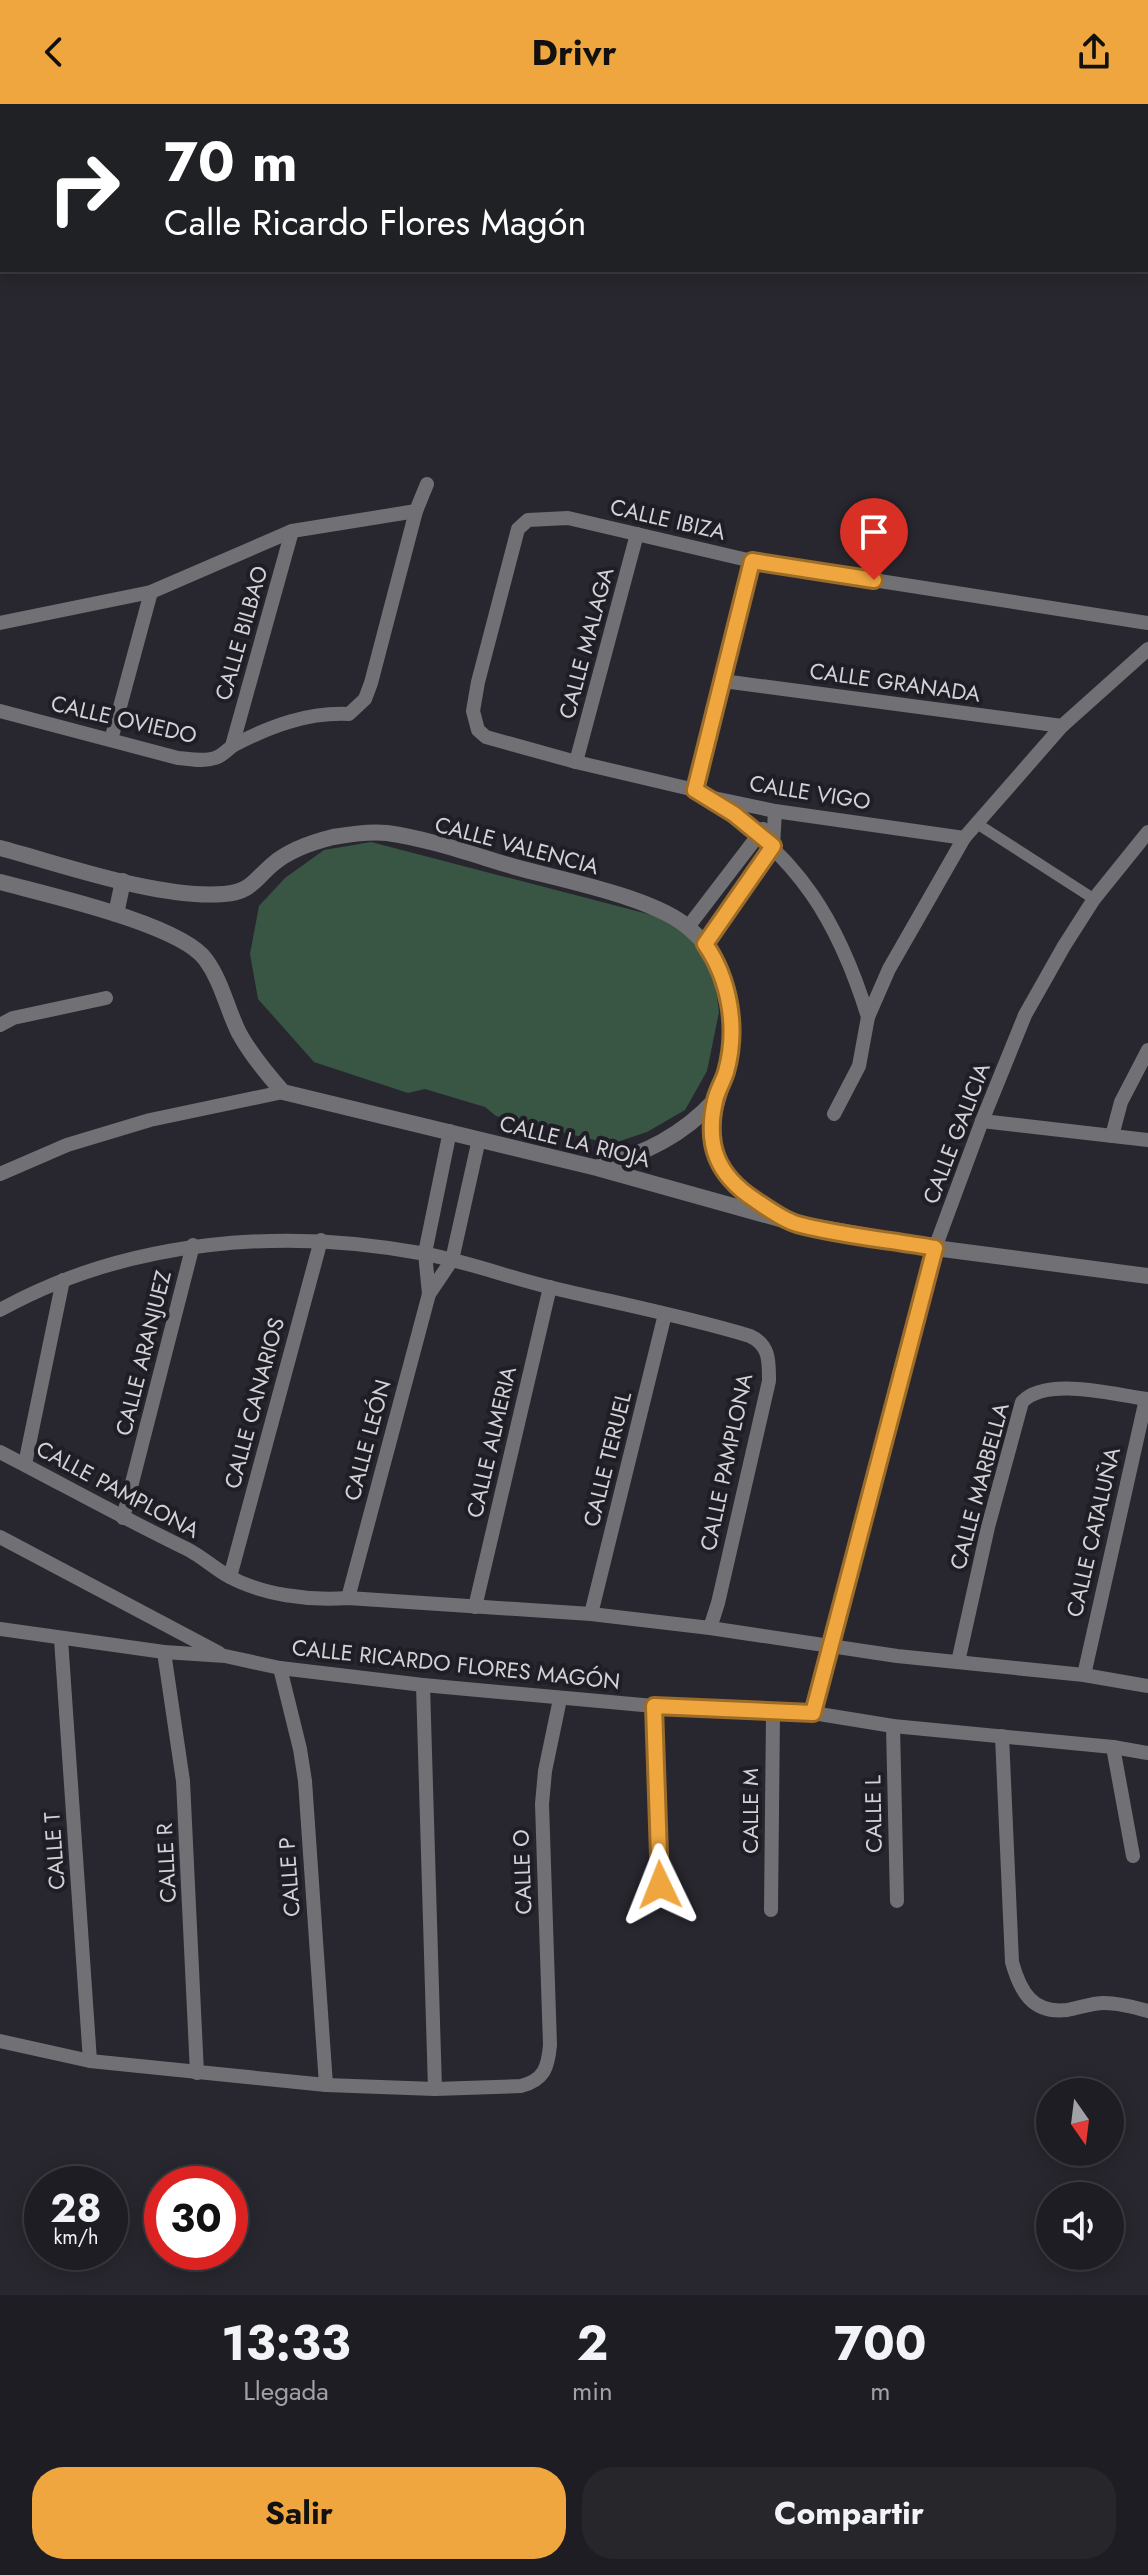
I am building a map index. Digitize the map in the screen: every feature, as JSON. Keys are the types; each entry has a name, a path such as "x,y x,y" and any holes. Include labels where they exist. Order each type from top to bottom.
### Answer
{"street":[{"name":"CALLE OVIEDO","path":"0,711 178,758 205,760 218,757 232,746 297,719 332,713 349,714 365,699 416,511 427,484"},
{"path":"0,623 151,592 292,531 416,511"},
{"name":"CALLE IBIZA","path":"511,746 486,737 478,730 473,711 518,529 528,520 568,518 752,561 1148,623"},
{"name":"CALLE BILBAO","path":"232,746 292,531"},
{"name":"CALLE MALAGA","path":"576,762 637,534"},
{"path":"695,790 752,561"},
{"path":"111,740 151,592"},
{"path":"834,1114 859,1066 868,1017 889,969 964,838 1062,726 1148,649"},
{"name":"CALLE GRANADA","path":"723,681 1062,726"},
{"name":"CALLE VIGO","path":"511,746 775,811 964,838"},
{"path":"709,797 773,846 820,905 855,977 868,1017"},
{"path":"688,927 775,811"},
{"path":"705,944 773,846 775,811"},
{"path":"976,823 1094,899"},
{"name":"CALLE GALICIA","path":"813,1713 935,1248 982,1121 1025,1015 1094,899 1148,832"},
{"name":"CALLE VALENCIA","path":"0,848 123,881 184,893 227,894 251,887 274,862 298,848 330,838 386,833 634,901 670,914 688,927 718,962 730,1008 732,1030 726,1072 715,1099 712,1134 716,1158 740,1190 794,1223"},
{"path":"116,914 123,881"},
{"path":"0,882 116,914 171,935 205,957 227,999 238,1031 257,1063 283,1092"},
{"path":"4,1019 106,998"},
{"path":"1112,1136 1121,1102 1148,1050"},
{"name":"CALLE LA RIOJA","path":"0,1174 67,1145 150,1120 283,1092 597,1168 794,1223 935,1248 1148,1276"},
{"path":"597,1168 666,1141 684,1130 715,1099"},
{"path":"982,1121 1148,1140"},
{"name":"CALLE LEÓN","path":"429,1294 425,1253 450,1131"},
{"name":"CALLE LEÓN","path":"348,1598 429,1294 452,1260 479,1139"},
{"name":"CALLE PAMPLONA","path":"0,1310 63,1280 193,1245 321,1240 425,1253 750,1336 758,1339 767,1350 769,1381 710,1628 591,1614 348,1598 319,1601 283,1595 230,1577 193,1552 0,1452"},
{"name":"CALLE CANARIOS","path":"230,1577 321,1240"},
{"name":"CALLE ARANJUEZ","path":"123,1518 193,1245"},
{"path":"25,1464 63,1280"},
{"name":"CALLE ALMERIA","path":"475,1607 550,1287"},
{"name":"CALLE TERUEL","path":"591,1614 665,1314"},
{"name":"CALLE MARBELLA","path":"958,1662 988,1527 1022,1402 1038,1391 1062,1388 1147,1399"},
{"name":"CALLE CATALUÑA","path":"1084,1675 1147,1399"},
{"path":"0,1537 225,1656"},
{"path":"710,1628 830,1646 1084,1675 1148,1686"},
{"name":"CALLE RICARDO FLORES MAGÓN","path":"0,1629 164,1652 225,1656 280,1668 423,1685 654,1706 813,1713 893,1726 1148,1753"},
{"name":"CALLE T","path":"61,1639 90,2061"},
{"name":"CALLE R","path":"164,1652 183,1781 197,2073"},
{"name":"CALLE P","path":"280,1668 305,1781 326,2085"},
{"path":"0,2041 90,2061 197,2073 326,2085 435,2089 423,1685"},
{"name":"CALLE O","path":"435,2089 521,2086 543,2075 548,2064 550,2045 542,1804 545,1771 560,1699"},
{"path":"654,1706 660,1885"},
{"name":"CALLE M","path":"771,1910 773,1713"},
{"name":"CALLE L","path":"893,1726 897,1901"},
{"path":"1002,1736 1012,1962 1021,1991 1031,2002 1044,2009 1069,2010 1105,2003 1148,2011"},
{"path":"1113,1747 1133,1856"}],"green space":[{"path":"371,842 671,920 712,959 719,1012 707,1071 685,1110 647,1132 611,1144 496,1116 485,1107 425,1089 408,1093 314,1062 258,999 250,954 259,906 285,878 324,850"}],"route":[{"path":"660,1885 654,1706 813,1713 935,1248 794,1223 740,1190 722,1170 716,1158 712,1134 715,1099 726,1072 732,1030 730,1008 718,962 705,944 773,846 734,814 695,790 752,561 874,580"}]}
